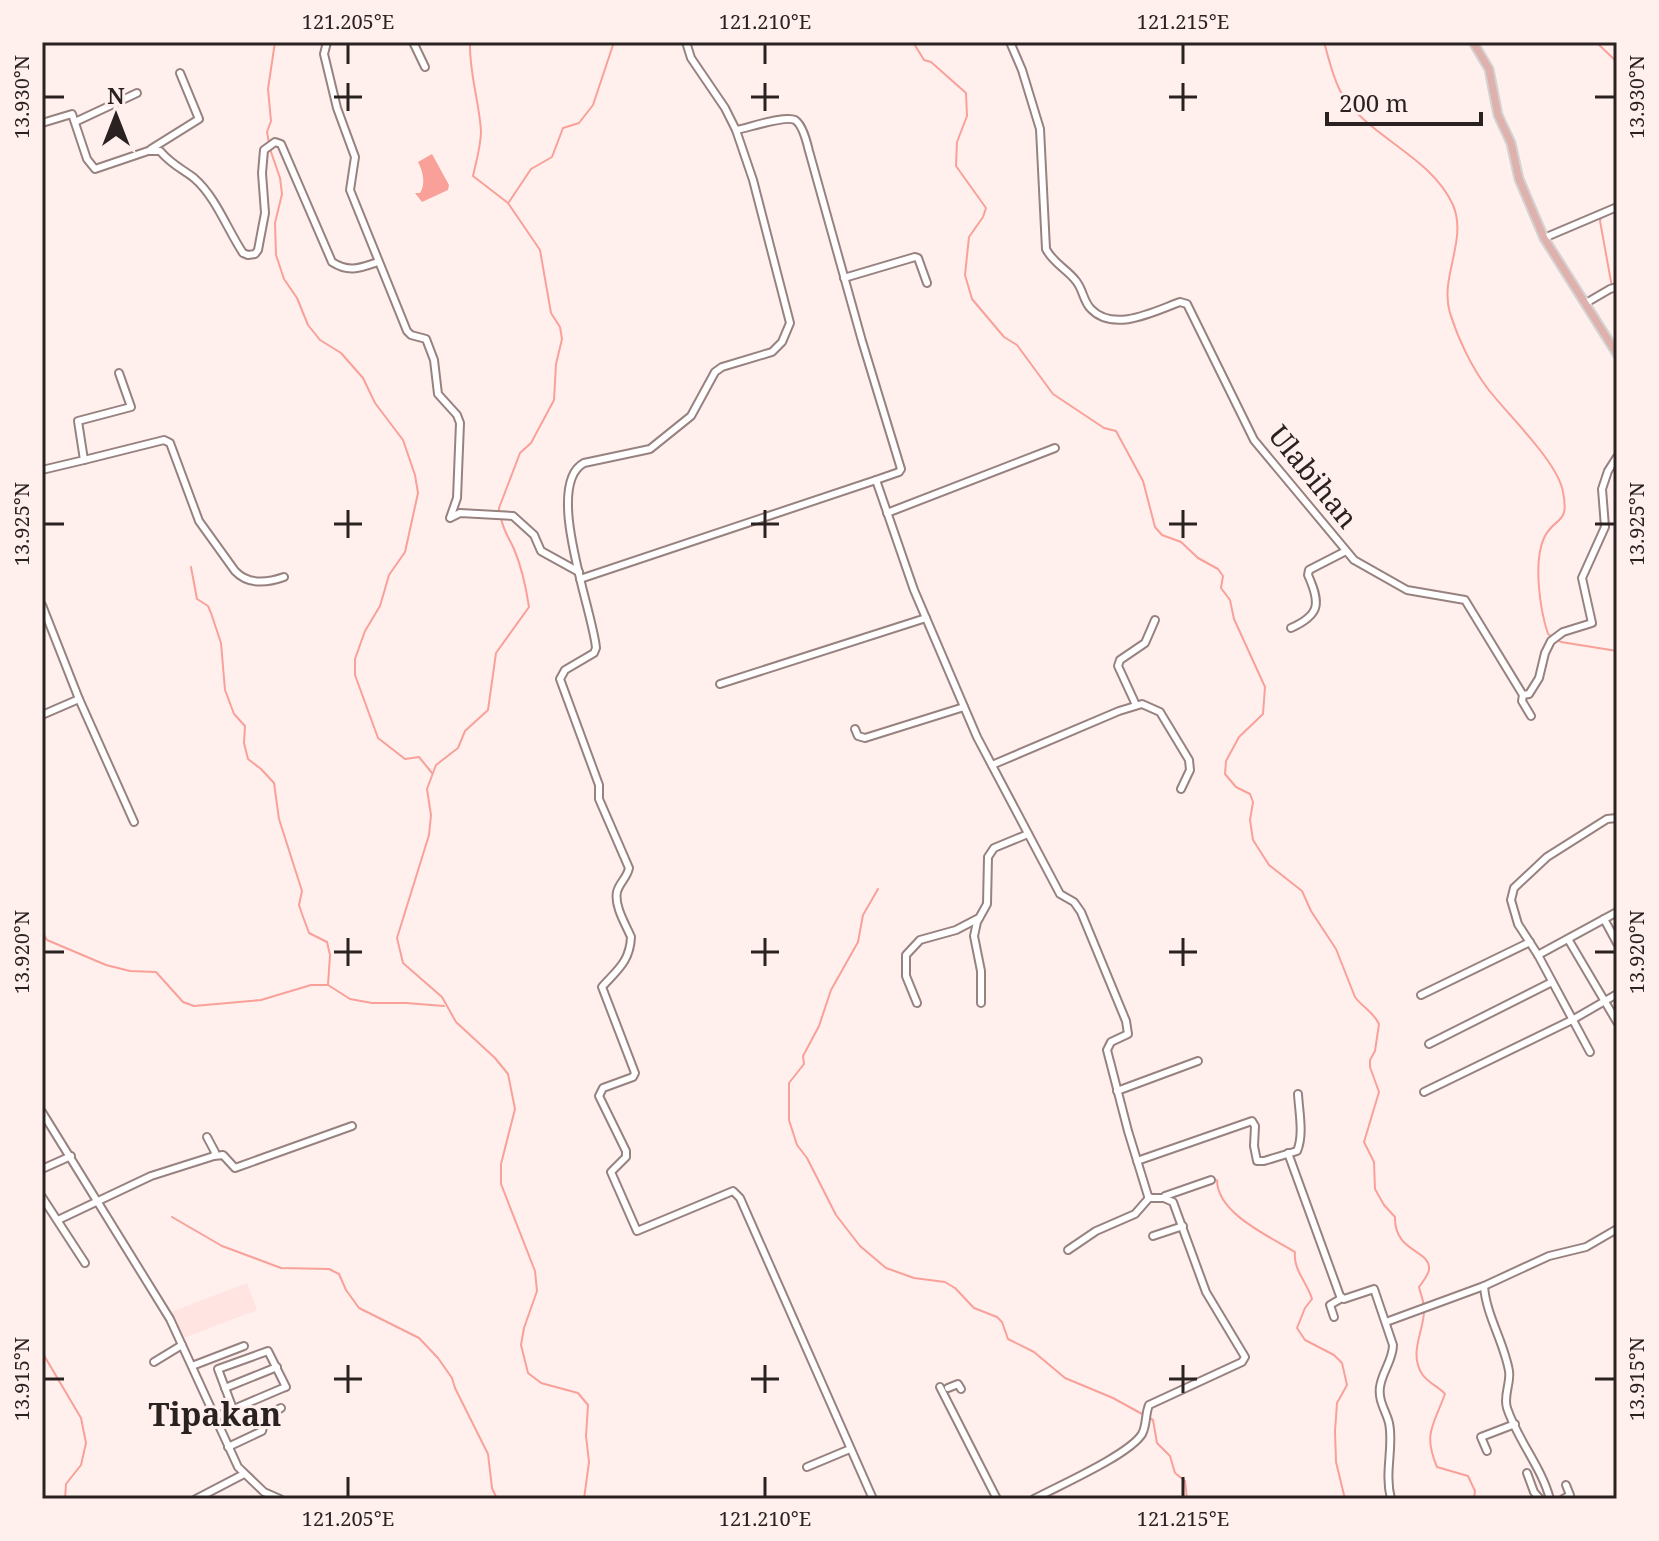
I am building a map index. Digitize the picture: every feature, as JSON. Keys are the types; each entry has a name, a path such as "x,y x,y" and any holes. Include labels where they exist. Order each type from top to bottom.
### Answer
{"main road":[{"path":"1473,42 1489,69 1498,115 1511,143 1519,179 1544,238 1617,354"}],"street":[{"path":"327,42 324,54 337,108 355,157 350,190 407,331 426,339 438,378 438,394 457,415 460,423 457,498 450,518 460,513 513,516 534,535 541,551 580,575 899,472 901,463 800,125 795,120 786,119 736,130"},
{"path":"413,42 425,67"},
{"path":"686,42 691,58 736,130 753,180 789,315 787,332 778,348 715,372 691,416 650,449 579,465 571,483 570,534 596,648 594,653 565,670 560,679 599,785 599,799 629,868 616,893 631,943 620,971 602,987 635,1069 633,1077 599,1092 626,1154 613,1168 612,1178 637,1231 705,1201 733,1191 737,1194 873,1499"},
{"name":"Ulabihan","path":"1010,42 1040,129 1044,235 1050,255 1077,281 1086,303 1099,315 1130,319 1180,302 1187,304 1254,440 1346,551 1354,560 1407,590 1467,602 1523,695 1522,701 1531,716"},
{"path":"42,123 72,114 87,159 95,169 148,151 199,119 180,73"},
{"path":"75,122 137,93"},
{"path":"148,151 160,151 168,163 194,178 213,202 243,253 248,255 258,250 265,213 264,150 275,142 281,144 332,262 354,270 378,262"},
{"path":"1544,238 1617,207"},
{"path":"844,278 915,257 927,283"},
{"path":"1586,303 1617,287"},
{"path":"84,460 78,421 131,407 119,373"},
{"path":"42,470 164,440 170,443 199,521 235,571 242,578 257,582 271,582 284,577"},
{"path":"887,513 1055,448"},
{"path":"1523,695 1529,694 1539,678 1551,641 1563,632 1592,623 1582,578 1605,527 1602,489 1617,457"},
{"path":"876,480 926,618 964,707 1060,894 1074,902 1081,912 1129,1030 1128,1034 1108,1045 1117,1091 1149,1198"},
{"path":"1291,628 1308,621 1314,614 1315,591 1309,570 1346,551"},
{"path":"42,605 79,699 134,822"},
{"path":"720,684 926,618"},
{"path":"1136,705 1118,666 1120,660 1145,643 1155,620"},
{"path":"42,715 79,699"},
{"path":"992,765 1136,705 1148,706 1160,712 1189,760 1190,770 1181,789"},
{"path":"855,729 858,736 865,738 964,707"},
{"path":"1590,1052 1514,915 1511,900 1514,888 1547,857 1607,819 1617,818"},
{"path":"981,1003 981,971 974,936 987,904 990,851 1028,834"},
{"path":"1538,955 1617,912"},
{"path":"917,1003 906,976 906,955 920,940 956,930 979,918"},
{"path":"1604,919 1617,943"},
{"path":"1568,939 1617,1022"},
{"path":"1421,995 1530,942"},
{"path":"1429,1044 1552,982"},
{"path":"1424,1092 1572,1020 1617,994"},
{"path":"1117,1091 1198,1061"},
{"path":"1137,1161 1252,1121 1257,1161 1297,1151 1300,1147 1298,1094"},
{"path":"42,1112 170,1319 228,1447 244,1474 264,1492 280,1499"},
{"path":"58,1220 151,1176 223,1155 235,1168 352,1126"},
{"path":"207,1137 214,1156"},
{"path":"1288,1153 1342,1298"},
{"path":"42,1169 71,1156"},
{"path":"1162,1198 1211,1180"},
{"path":"42,1197 85,1263"},
{"path":"1034,1499 1136,1441 1141,1435 1149,1405 1242,1362 1245,1357 1206,1292 1173,1202 1149,1198 1135,1214 1096,1231 1068,1250"},
{"path":"1153,1236 1183,1226"},
{"path":"1386,1322 1484,1286 1549,1256 1586,1247 1617,1229"},
{"path":"1484,1286 1509,1371 1506,1403 1530,1454 1539,1465 1550,1499"},
{"path":"1334,1317 1330,1305 1373,1288 1393,1352 1382,1378 1380,1396 1390,1431 1387,1465 1391,1499"},
{"path":"154,1362 182,1345"},
{"path":"192,1366 244,1346"},
{"path":"215,1417 286,1387 270,1353 264,1351 218,1369 233,1409"},
{"path":"225,1388 277,1367"},
{"path":"961,1389 958,1384 944,1388 997,1499"},
{"path":"228,1447 262,1431 263,1419 281,1408"},
{"path":"1487,1451 1481,1437 1515,1424"},
{"path":"807,1467 850,1449"},
{"path":"1527,1473 1540,1499"},
{"path":"196,1499 244,1474"},
{"path":"1563,1499 1570,1495 1566,1485"}],"shaded area":[{"path":"432,154 449,185 448,190 422,202 415,193 420,193 423,182 418,162"},
{"path":"247,1283 257,1310 181,1339 171,1312"}],"waterway":[{"path":"269,143 267,132 271,121 268,89 275,42"},
{"path":"470,42 481,131 473,176 508,203 540,250 551,313 560,327 562,339 556,364 554,400 531,443 520,453 499,512"},
{"path":"509,202 531,169 552,157 563,128 579,123 593,105 614,42"},
{"path":"913,42 924,60 931,62 966,93 967,116 957,142 956,166 986,208 969,237 965,275 972,299 1004,337 1017,345 1053,394 1104,428 1116,431 1143,481 1155,527 1162,535 1181,542 1223,576 1221,588 1230,600 1234,619 1265,687 1263,714 1239,737 1226,761 1225,774 1236,787 1250,794 1253,802 1250,820 1253,840 1269,865 1302,891 1336,949 1355,997 1379,1024 1375,1051 1370,1060 1379,1092 1364,1142 1374,1162 1375,1189 1395,1217 1400,1238 1428,1263 1429,1270 1419,1287 1424,1309 1418,1343 1418,1366 1424,1377 1445,1394 1431,1430 1433,1456 1437,1467 1468,1476 1475,1491 1474,1499"},
{"path":"1324,42 1342,94 1368,123 1430,173 1453,205 1457,232 1448,300 1457,333 1482,381 1542,453 1559,480 1565,503 1563,516 1544,538 1538,573 1548,634 1561,642 1617,651"},
{"path":"1596,42 1617,62"},
{"path":"270,149 282,194 275,223 276,255 284,279 297,298 308,325 320,340 341,353 363,378 375,403 403,440 415,475 418,493 405,552 389,575 380,606 365,631 355,659 355,675 378,738 405,759 419,757 432,773"},
{"path":"1602,215 1600,221 1612,287"},
{"path":"1617,300 1617,317"},
{"path":"501,518 519,563 529,607 496,653 488,710 465,731 458,748 436,765 427,789 431,815 429,835 397,938 403,963 442,997 456,1022 508,1074 515,1109 501,1164 501,1184 535,1271 537,1291 521,1345 528,1373 541,1383 578,1393 588,1405 586,1436 589,1462 584,1499"},
{"path":"191,567 197,599 208,606 221,643 225,690 234,714 245,726 244,743 248,759 274,783 279,819 302,891 299,905 302,914 309,933 327,942 330,955 328,985"},
{"path":"878,889 863,915 858,942 831,990 819,1026 803,1056 804,1064 789,1083 789,1120 797,1145 807,1158 836,1215 860,1246 886,1268 914,1278 945,1282 974,1308 997,1317 1008,1339 1034,1352 1065,1378 1113,1398 1153,1420 1157,1443 1170,1456 1175,1473 1185,1481 1187,1499"},
{"path":"42,931 47,940 106,965 130,971 156,972 183,1002 194,1006 261,1000 311,985 328,985 350,999 372,1003 444,1006"},
{"path":"1217,1180 1219,1192 1235,1214 1295,1252 1298,1270 1312,1299 1297,1328 1305,1340 1334,1355 1342,1363 1347,1385 1337,1403 1335,1431 1336,1462 1345,1499"},
{"path":"172,1217 222,1246 281,1268 329,1269 339,1274 359,1308 419,1338 452,1378 488,1454 492,1488 497,1499"},
{"path":"42,1352 81,1418 86,1443 81,1465 66,1484 65,1499"}],"district":[{"name":"Tipakan","path":"215,1413"}]}
